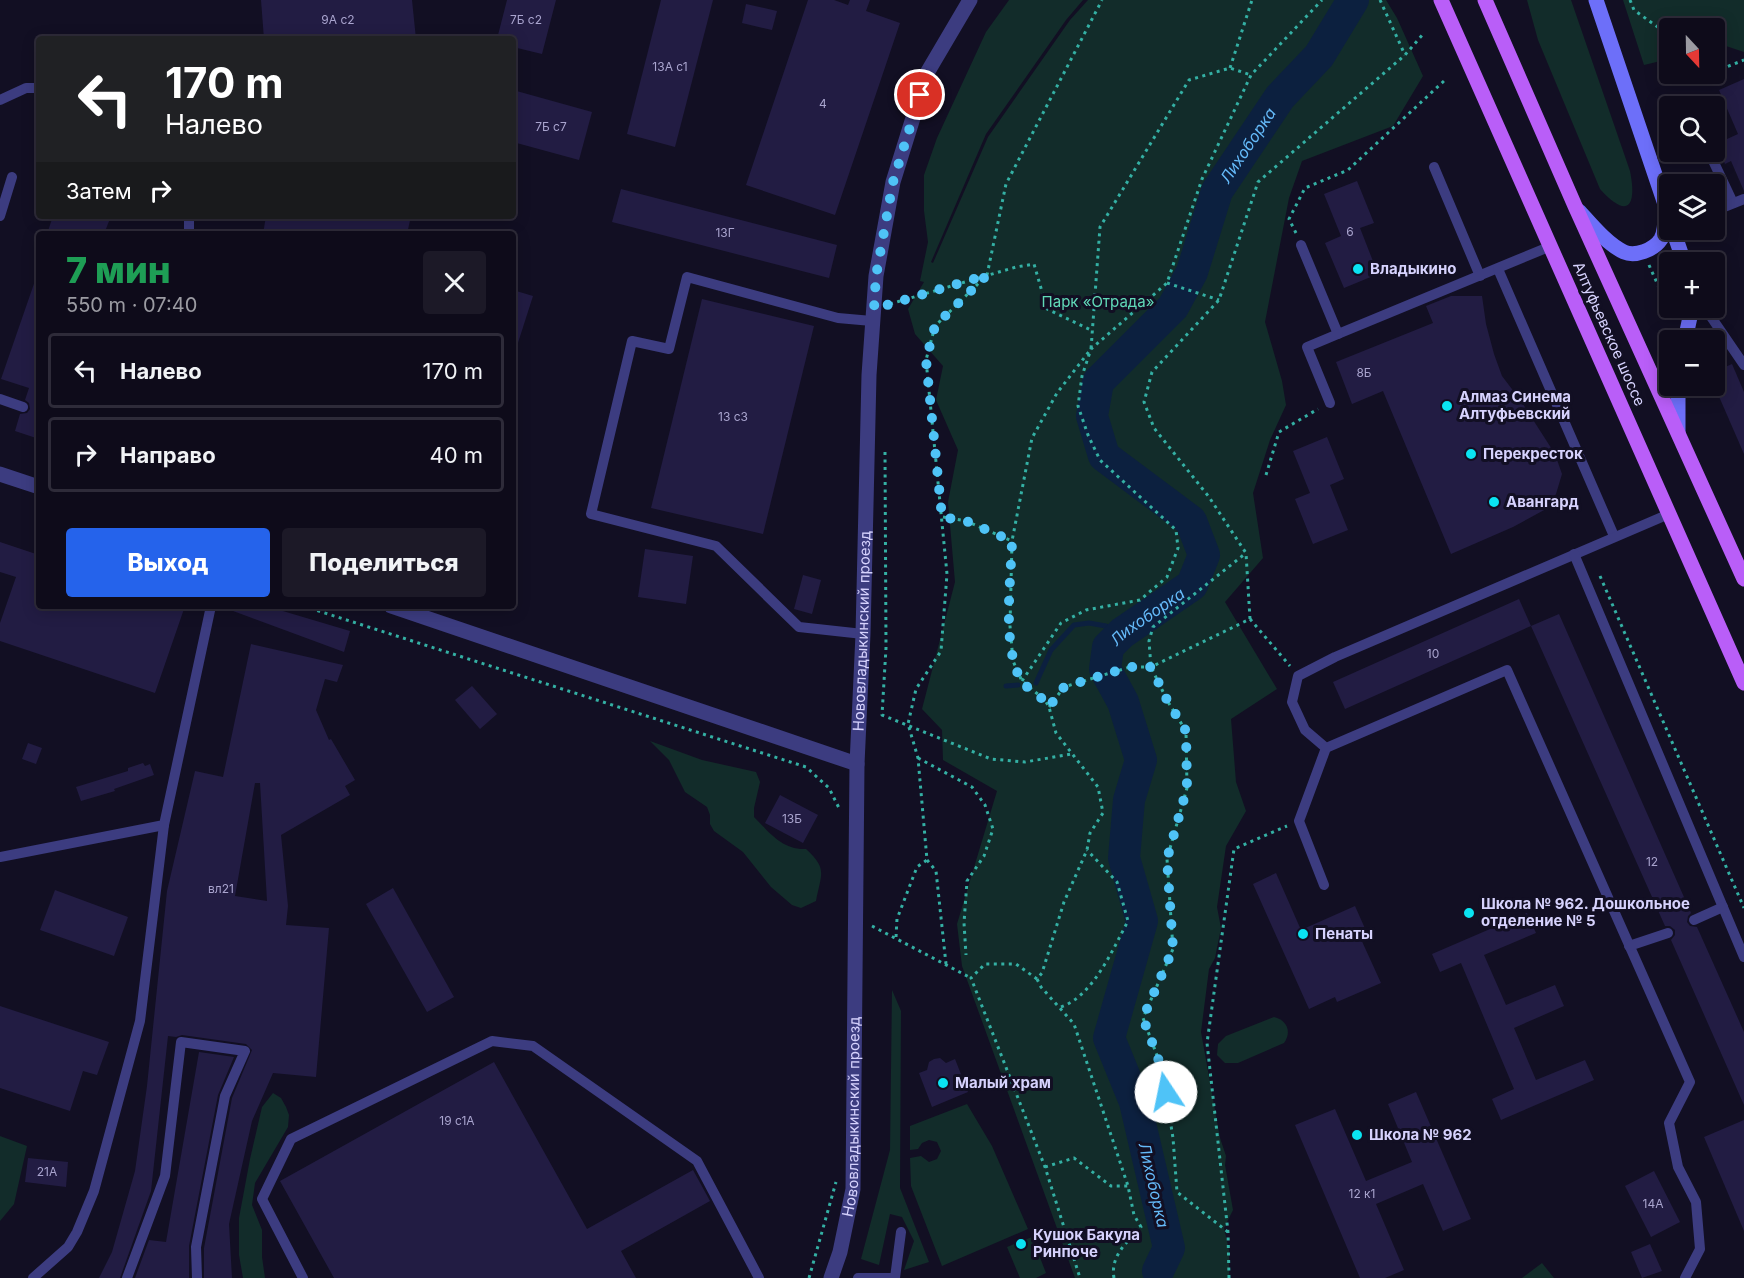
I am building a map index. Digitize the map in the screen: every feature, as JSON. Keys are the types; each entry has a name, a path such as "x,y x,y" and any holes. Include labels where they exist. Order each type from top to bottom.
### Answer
{"main road":[{"name":"Алтуфьевское шоссе","path":"1441,0 1744,683"},
{"name":"Алтуфьевское шоссе","path":"1485,0 1575,206 1744,579"},
{"path":"1596,0 1659,188"},
{"path":"1575,206 1610,242 1624,252 1639,253 1649,249 1660,240"},
{"path":"1678,396 1678,432"}],"street":[{"name":"Нововладыкинский проезд","path":"831,1278 840,1252 853,1189 856,764 876,276 893,182 927,73 970,0"},
{"path":"0,474 36,486"},
{"path":"400,609 856,764"}],"lane":[{"path":"0,100 26,88 36,87"},
{"path":"1714,162 1733,203"},
{"path":"1434,166 1480,276"},
{"path":"0,216 12,177"},
{"path":"1725,206 1744,199"},
{"path":"1301,245 1338,334"},
{"path":"1330,403 1306,347 1551,246"},
{"path":"1498,269 1614,536"},
{"path":"862,634 799,627 716,546 591,514 632,341 669,349 687,277 838,318 873,315"},
{"path":"1713,318 1744,365"},
{"path":"0,399 23,407"},
{"path":"1326,748 1305,730 1292,702 1298,676 1346,652 1669,514"},
{"path":"1574,554 1744,957"},
{"path":"33,1278 68,1247 77,1232 94,1191 140,1021 164,825 210,609"},
{"path":"1324,885 1299,821 1326,748 1507,670 1690,1082 1670,1124 1678,1167 1696,1202 1700,1249 1685,1278"},
{"path":"0,857 164,825"},
{"path":"1694,920 1722,907"},
{"path":"1629,946 1668,933"},
{"path":"303,1278 262,1199 291,1139 492,1041 533,1047 697,1161 759,1278"},
{"path":"127,1278 165,1176 181,1042 245,1051 225,1096 196,1247 197,1278"},
{"path":"858,1278 895,1278 901,1232"}],"path":[{"path":"946,964 936,871 927,860 918,758 908,724 916,689 940,651 946,573 926,360 935,326 987,275 1006,184 1102,0"},
{"path":"1230,68 1252,0"},
{"path":"1037,979 1042,973 1064,902 1087,850 1090,833 1103,813 1098,787 1056,733 1045,700 1022,681 1013,661 1010,626 1012,541 1032,438 1057,393 1091,349 1167,283 1202,178 1251,75 1322,0"},
{"path":"1380,0 1405,55"},
{"path":"1630,0 1634,10 1659,28"},
{"path":"1298,676 1250,619 1245,553 1209,497 1154,428 1144,402 1152,372 1219,300 1258,182 1405,55 1424,33"},
{"path":"1725,67 1744,60"},
{"path":"1022,681 1061,623 1086,610 1140,600 1167,577 1178,548 1176,530 1100,460 1078,406 1082,376 1091,349 1100,227 1189,80 1230,68 1251,75"},
{"path":"1301,245 1289,219 1305,188 1348,170 1445,80"},
{"path":"873,315 891,304 987,275 1034,264 1047,309 1093,331"},
{"path":"1648,264 1675,323"},
{"path":"1167,283 1219,300"},
{"path":"890,314 891,304"},
{"path":"1266,475 1279,432 1330,403"},
{"path":"885,446 886,648 882,714 991,759 1025,762 1072,754"},
{"path":"942,517 966,521 1012,541"},
{"path":"1588,548 1744,908"},
{"path":"1228,1232 1177,1192 1173,1138 1162,1069 1143,1018 1173,949 1167,859 1187,788 1186,731 1168,702 1151,667 1149,641 1154,627 1245,553"},
{"path":"312,609 806,767 829,788"},
{"path":"1049,707 1064,687 1130,667 1151,667 1250,619"},
{"path":"918,758 972,787 986,806 993,829 984,856 967,881 964,923 966,955"},
{"path":"1228,1278 1228,1232 1206,1043 1234,849 1299,821"},
{"path":"1060,1008 1072,1003 1082,994 1100,971 1128,921 1117,882 1087,850"},
{"path":"896,937 897,919 917,867 927,860"},
{"path":"872,926 971,978 1045,1167 1080,1278"},
{"path":"971,978 985,964 1016,964 1037,979 1074,1024 1128,1186 1134,1215 1141,1227 1121,1249 1112,1266 1114,1278"},
{"path":"1045,1167 1074,1158 1110,1186 1128,1186"}],"green space":[{"name":"Парк «Отрада»","path":"1009,0 1083,0 1066,20 986,134 931,262 933,263 988,137 1070,20 1088,0 1386,0 1397,18 1423,76 1393,126 1302,161 1289,198 1265,322 1282,381 1286,405 1270,440 1253,493 1263,558 1225,602 1277,689 1231,719 1236,782 1246,811 1226,846 1217,907 1221,928 1215,958 1209,969 1201,1032 1220,1138 1226,1156 1225,1165 1233,1210 1224,1228 1229,1250 1229,1278 1075,1278 962,966 957,924 997,791 943,760 942,730 922,709 955,582 948,502 958,450 936,400 943,366 915,334 908,309 924,282 920,281 928,242 924,211 924,175 937,138 986,32"},
{"path":"1527,0 1571,0 1630,171 1632,193 1628,205 1617,204 1600,189 1538,40"},
{"path":"1623,0 1744,0 1744,52 1725,46 1725,18 1659,18 1659,61 1644,65"},
{"path":"650,741 702,760 756,772 760,782 754,817 783,844 806,849 818,862 821,878 816,901 801,908 792,905 771,887 743,852 714,831 710,824 707,807 685,792 669,760"},
{"path":"892,990 901,1011 900,1188 929,1262 904,1270 914,1241 902,1217 890,1214 879,1265 861,1259 890,1150"},
{"path":"1274,1017 1287,1027 1288,1035 1284,1043 1238,1063 1225,1063 1217,1055 1218,1044 1226,1036"},
{"path":"273,1093 281,1098 289,1115 288,1127 255,1183 252,1205 262,1230 265,1278 243,1278 239,1255 239,1218 262,1107"},
{"path":"967,1104 992,1146 1028,1229 942,1266 911,1186 910,1158 921,1156 929,1162 937,1159 941,1151 937,1142 929,1140 922,1143 918,1149 910,1150 910,1126"},
{"path":"0,1136 27,1146 14,1204 0,1221"},
{"path":"1032,1237 1046,1273 1036,1278 1020,1278 1007,1247"},
{"path":"1542,1263 1554,1278 1522,1278"}],"building":[{"path":"261,0 412,0 416,36 264,36"},
{"path":"507,0 556,0 542,54 516,48 516,36 498,36"},
{"path":"661,0 713,0 675,147 627,134"},
{"path":"808,0 834,0 848,5 850,0 870,0 866,11 900,23 835,215 746,185"},
{"path":"746,4 777,11 772,30 742,23"},
{"path":"1744,79 1744,191 1731,161 1725,164 1724,162 1725,140 1738,134 1725,104 1725,96 1722,96 1719,90"},
{"path":"516,91 592,112 579,160 516,143"},
{"path":"1357,181 1374,223 1360,228 1378,274 1344,288 1325,243 1341,236 1324,194"},
{"path":"621,189 837,245 829,278 612,222"},
{"path":"52,219 110,219 105,231 48,231"},
{"path":"266,219 410,219 408,231 264,231"},
{"path":"36,278 36,438 15,431 20,414 27,413 30,409 29,403 25,400 29,388 1,379"},
{"path":"516,291 533,296 516,349"},
{"path":"1451,296 1482,296 1486,324 1502,376 1555,454 1562,474 1556,494 1546,509 1513,527 1451,554 1383,391 1352,404 1336,362 1433,323 1426,306"},
{"path":"702,299 814,326 763,534 651,508"},
{"path":"1732,364 1744,392 1744,454 1719,396 1725,396 1725,367"},
{"path":"1327,437 1344,479 1330,485 1348,530 1313,544 1295,499 1310,493 1293,451"},
{"path":"0,542 36,554 36,609 184,609 155,693 0,641 0,623 16,577 0,572"},
{"path":"645,549 693,556 686,604 638,597"},
{"path":"803,575 821,580 812,614 794,609"},
{"path":"1519,599 1531,626 1345,709 1333,682"},
{"path":"228,609 276,609 350,631 344,652"},
{"path":"1559,614 1691,913 1687,922 1690,926 1697,927 1744,1032 1744,1105 1671,940 1675,935 1675,930 1670,926 1665,926 1531,626"},
{"path":"251,644 343,665 337,682 325,679 316,710 329,740 331,739 355,780 345,786 350,795 281,835 288,906 286,925 329,928 316,1077 273,1073 252,1121 229,1224 232,1278 204,1278 204,1248 232,1098 252,1050 246,1044 182,1035 168,1036 151,1191 120,1278 99,1278 112,1252 135,1171 147,1086 167,891 195,771 223,777","holes":["255,783 260,783 267,901 235,896"]},
{"path":"472,686 497,714 480,729 455,700"},
{"path":"28,743 42,748 36,764 22,759"},
{"path":"143,763 145,766 150,764 154,775 114,789 115,791 81,801 76,787 128,771 128,768"},
{"path":"780,795 818,815 803,843 765,823"},
{"path":"1276,873 1301,930 1355,906 1367,933 1360,937 1381,983 1337,1002 1335,997 1309,1009 1253,884"},
{"path":"393,888 454,997 427,1012 366,904"},
{"path":"55,890 128,917 114,956 40,930"},
{"path":"1527,913 1536,933 1484,955 1506,1005 1555,985 1564,1006 1514,1028 1536,1080 1585,1060 1594,1080 1501,1120 1492,1099 1514,1089 1461,963 1440,972 1432,954"},
{"path":"0,1006 109,1042 97,1075 83,1071 70,1111 0,1088"},
{"path":"199,1052 234,1057 218,1095 189,1246 189,1278 135,1278 149,1240 166,1242"},
{"name":"Малый храм","path":"940,1058 946,1063 955,1059 968,1092 932,1107 919,1073 927,1070 929,1062"},
{"path":"494,1062 587,1229 693,1170 710,1201 621,1251 636,1278 334,1278 280,1181"},
{"path":"1416,1092 1471,1219 1443,1231 1423,1184 1376,1204 1404,1270 1385,1278 1360,1278 1295,1125 1335,1109 1366,1181 1412,1162 1388,1104"},
{"path":"1744,1120 1744,1231 1704,1137"},
{"path":"28,1158 68,1162 66,1187 25,1182"},
{"path":"1654,1171 1680,1222 1651,1237 1625,1186"},
{"path":"1650,1244 1662,1271 1642,1278 1631,1252"}],"waterway":[{"name":"Лихоборка","path":"1158,1271 1169,1248 1135,1102 1109,1038 1142,921 1124,858 1129,800 1141,760 1123,702 1105,669 1108,647 1122,633 1192,585 1204,555 1191,521 1104,456 1092,416 1098,382 1173,307 1192,272 1217,191 1280,97 1319,56 1353,0"},
{"path":"1036,683 1051,650 1074,625 1089,623 1106,626 1122,633"},
{"path":"1006,686 1018,685"}],"place":[{"name":"Владыкино","path":"1358,269"},
{"name":"Алмаз Синема Алтуфьевский","path":"1447,406"},
{"name":"Перекресток","path":"1471,454"},
{"name":"Авангард","path":"1494,502"},
{"name":"Школа № 962. Дошкольное отделение № 5","path":"1469,913"},
{"name":"Пенаты","path":"1303,934"},
{"name":"Малый храм","path":"943,1083"},
{"name":"Школа № 962","path":"1357,1135"},
{"name":"Кушок Бакула Ринпоче","path":"1021,1244"}],"route":[{"path":"920,95 893,182 876,276 874,309 987,275 935,326 926,360 942,517 966,521 1012,541 1010,626 1013,661 1022,681 1045,700 1049,707 1064,687 1130,667 1151,667 1168,702 1186,731 1187,788 1167,859 1173,949 1143,1018 1162,1069 1166,1092"}]}
